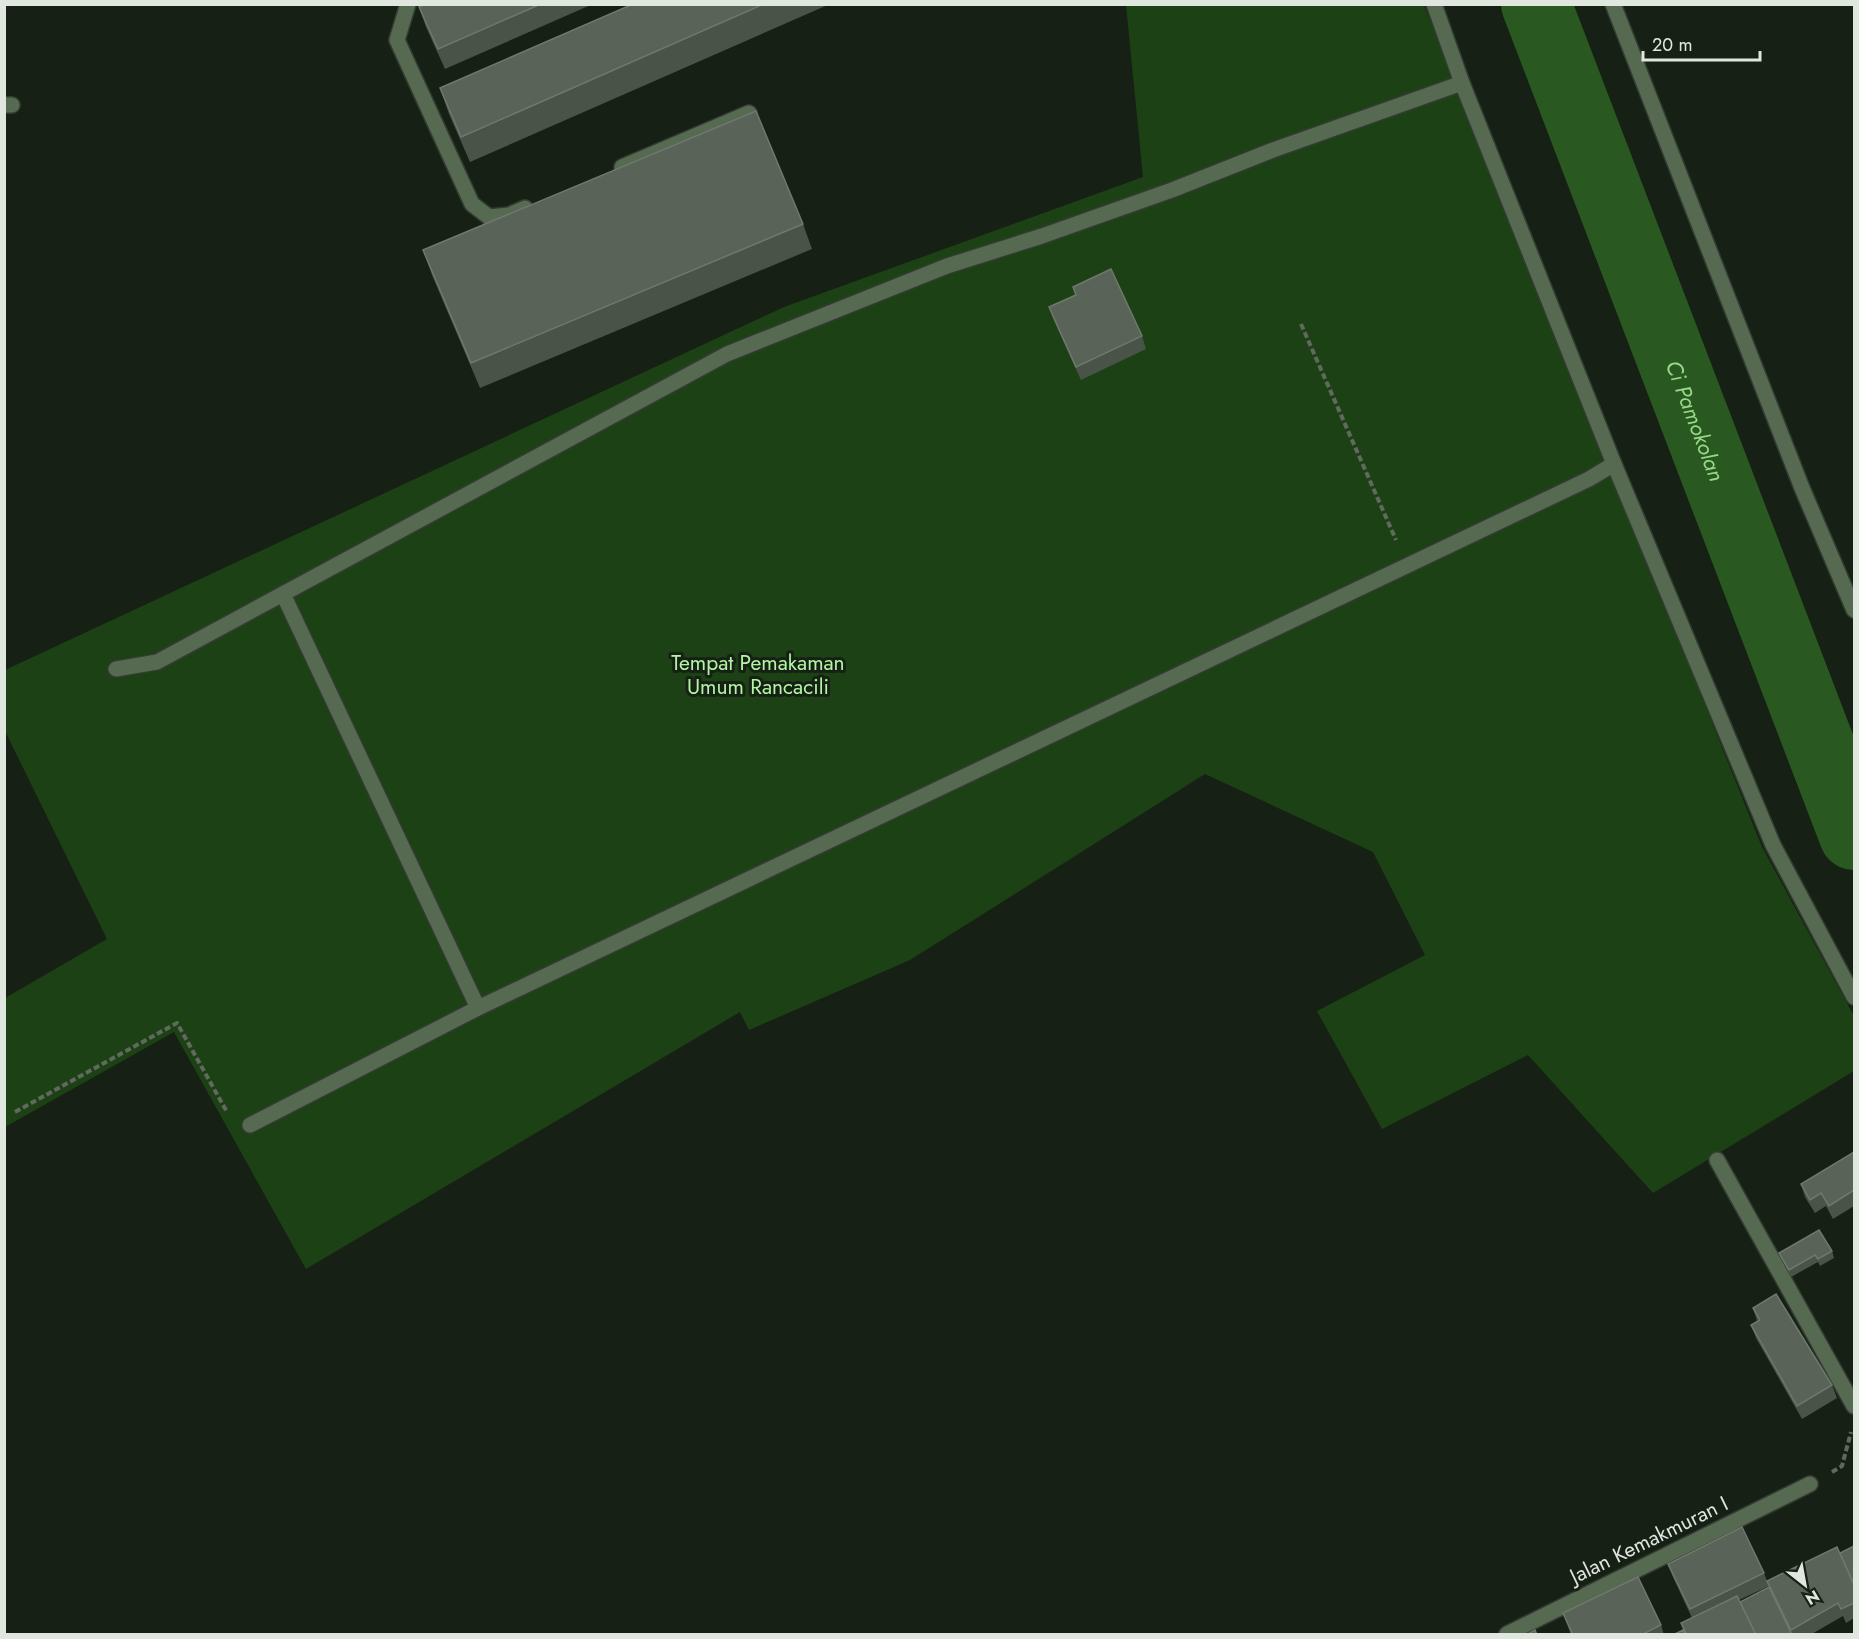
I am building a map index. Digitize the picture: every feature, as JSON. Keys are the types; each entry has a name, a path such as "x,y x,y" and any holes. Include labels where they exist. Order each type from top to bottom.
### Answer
{"street":[{"path":"408,4 397,40 472,204 489,217 509,215 542,201"},
{"path":"1434,4 1462,82 1614,464 1773,845 1854,997"},
{"path":"1613,4 1802,488 1854,610"},
{"path":"116,669 157,662 727,354 947,266 1042,236 1172,190 1273,150 1462,82"},
{"path":"607,173 749,113"},
{"path":"250,1125 478,1008 1408,566 1589,479 1614,464"},
{"path":"283,594 478,1008"},
{"path":"1716,1160 1854,1406"},
{"name":"Jalan Kemakmuran I","path":"1507,1635 1810,1484"}],"path":[{"path":"1301,324 1408,566"},
{"path":"15,1112 177,1023 231,1119 250,1125"},
{"path":"1810,1484 1842,1466 1851,1431"}],"green space":[{"name":"Tempat Pemakaman Umum Rancacili","path":"1126,5 1424,5 1762,847 1854,1016 1854,1071 1653,1193 1528,1055 1382,1129 1317,1011 1425,955 1373,852 1205,774 910,960 749,1030 740,1012 306,1269 174,1032 5,1127 5,998 107,939 5,731 5,670 784,307 1143,177"}],"building":[{"path":"426,4 541,4 438,49 419,7"},
{"path":"633,4 764,4 461,137 440,88"},
{"path":"756,111 803,224 471,363 423,250"},
{"path":"1111,269 1142,336 1076,367 1049,307 1076,295 1073,287"},
{"path":"1854,1152 1854,1190 1829,1206 1821,1193 1810,1200 1801,1184"},
{"path":"1819,1230 1832,1251 1818,1259 1815,1255 1789,1270 1779,1253"},
{"path":"1776,1294 1832,1385 1797,1406 1751,1325 1760,1320 1753,1308"},
{"path":"1742,1527 1764,1573 1690,1609 1668,1564"},
{"path":"1854,1546 1854,1585 1840,1553"},
{"path":"1837,1547 1854,1585 1854,1603 1841,1609 1838,1603 1791,1630 1767,1581"},
{"path":"1638,1577 1661,1625 1641,1635 1573,1635 1563,1613"},
{"path":"1769,1587 1792,1635 1756,1635 1740,1602"},
{"path":"1737,1596 1756,1635 1687,1635 1681,1623"},
{"path":"1535,1630 1537,1635 1526,1635"},
{"path":"1683,1630 1686,1635 1673,1635"}],"waterway":[{"name":"Ci Pamokolan","path":"1536,4 1854,835"}]}
